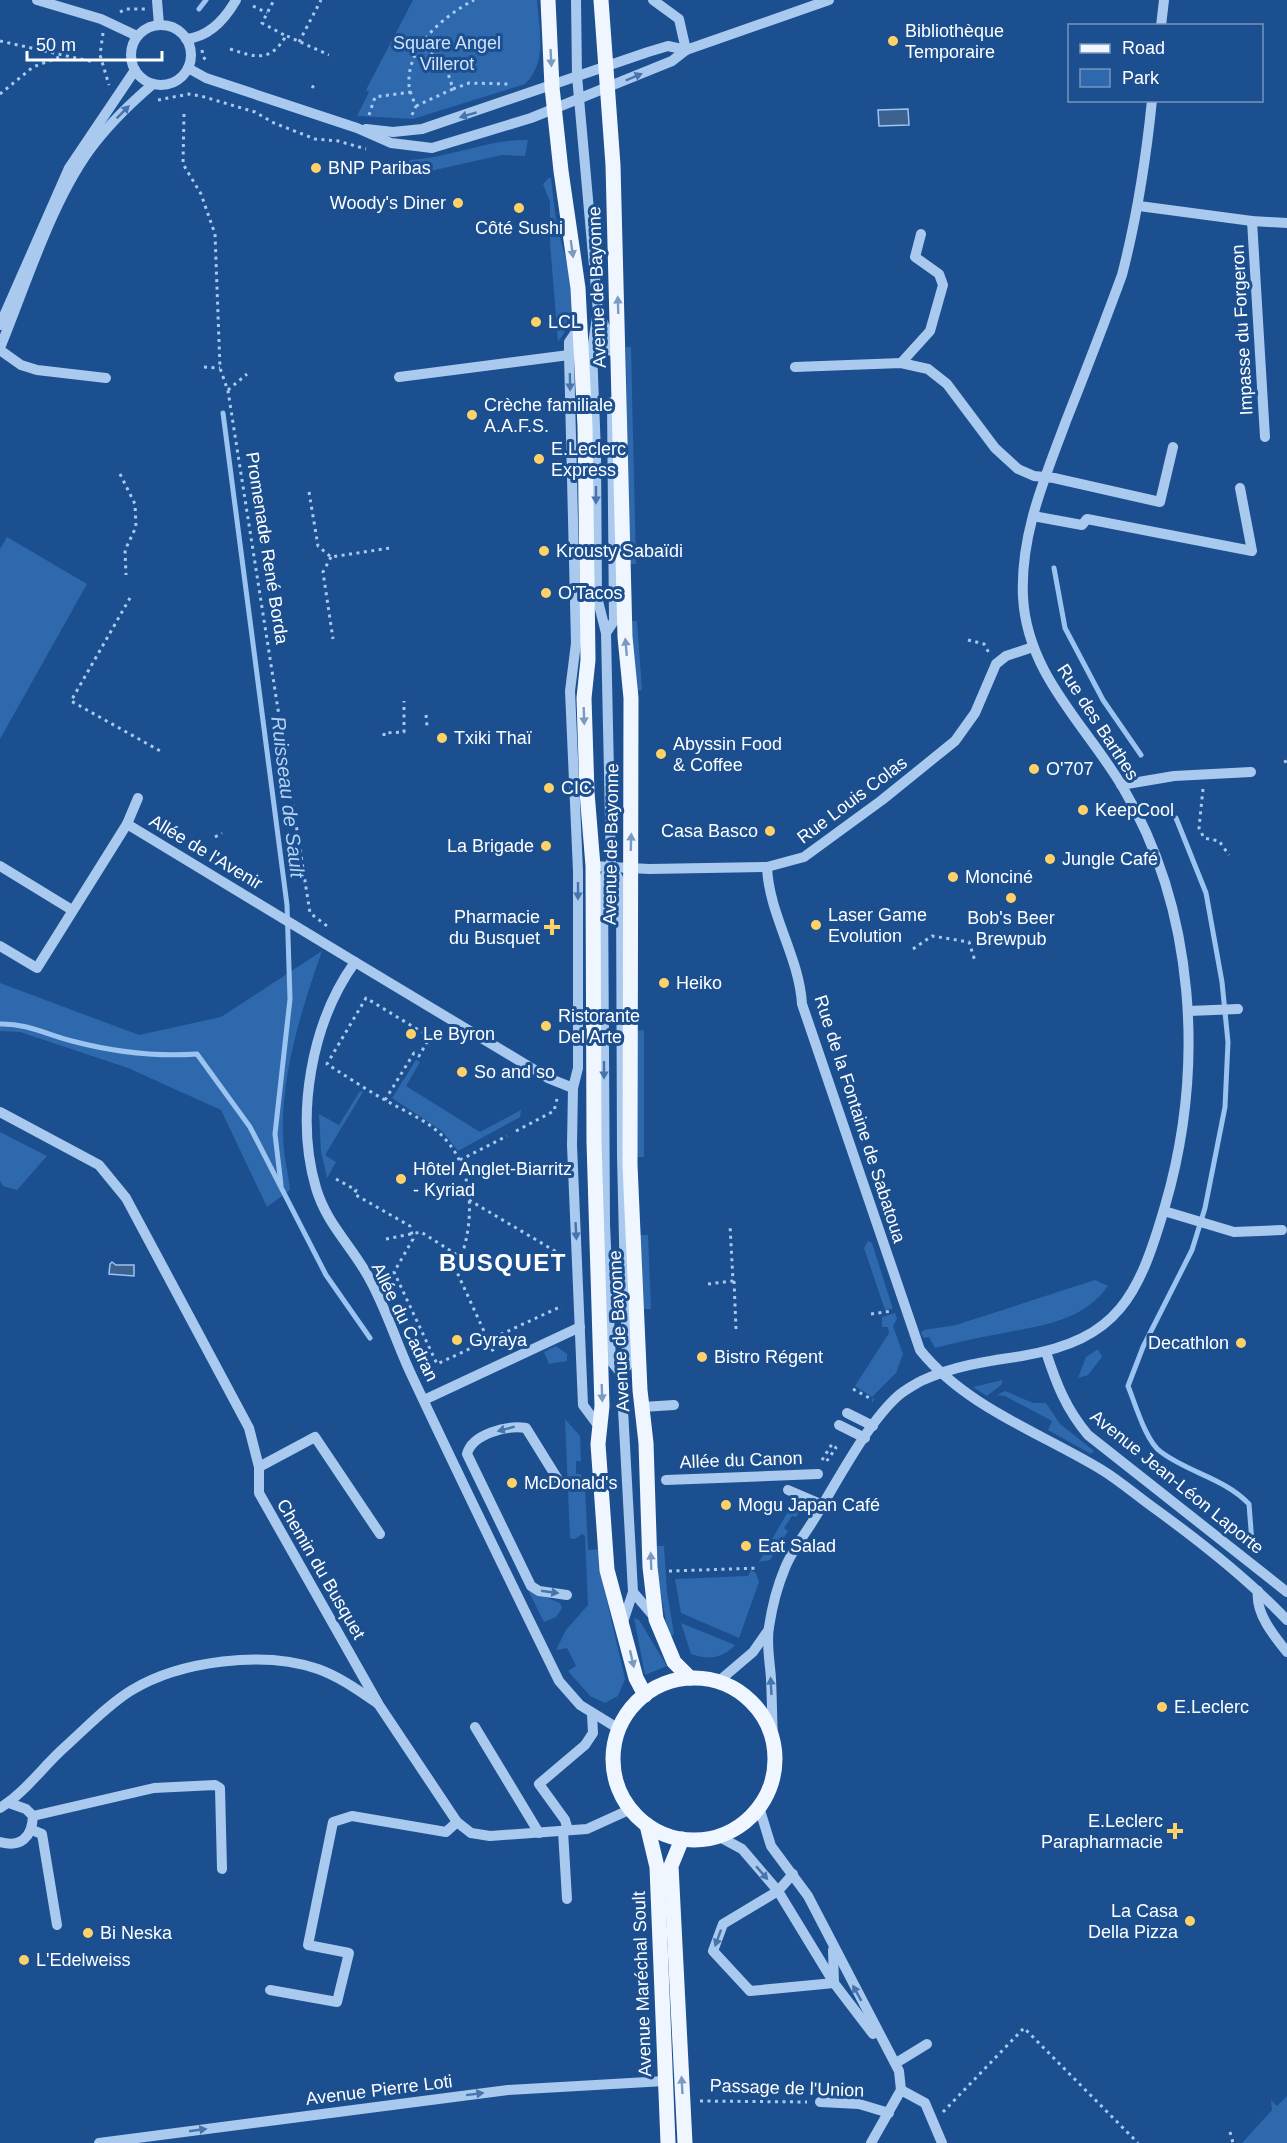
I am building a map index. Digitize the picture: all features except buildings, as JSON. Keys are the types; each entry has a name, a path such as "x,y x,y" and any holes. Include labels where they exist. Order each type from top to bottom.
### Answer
{"main road":[{"name":"Avenue de Bayonne","path":"548,0 552,87 578,288 580,326 588,570 588,660 584,698 587,792 593,866 594,1142 602,1406 598,1444 604,1550 636,1678 645,1695"},
{"name":"Avenue de Bayonne","path":"601,0 613,165 625,637 631,698 633,790 630,868 630,1165 642,1407 656,1619 674,1662 690,1678"},
{"path":"690,1678 719,1682 749,1700 763,1715 773,1739 775,1766 770,1788 759,1807 743,1824 711,1838 682,1839 664,1834 647,1825 631,1809 620,1791 614,1771 614,1750 619,1729 630,1710 645,1695 666,1683 690,1678"},
{"name":"Avenue Maréchal Soult","path":"647,1825 657,1867 668,2143"},
{"path":"682,1839 671,1866 685,2143"}],"street":[{"path":"37,0 101,19 137,36"},
{"path":"157,0 159,25"},
{"path":"186,39 203,36 219,23 236,0"},
{"path":"576,0 578,76 598,311 592,350 596,453 597,597 606,633 611,866 621,883 622,1156 627,1366 621,1373"},
{"path":"653,0 679,19 686,50"},
{"path":"360,123 391,143 432,148 555,109 672,61 686,50 829,0"},
{"path":"1161,24 1164,0"},
{"path":"106,378 36,370 21,365 0,349 9,302 76,172 94,144 118,116 153,84 173,82 188,68 190,58 186,39 179,31 159,25 151,26 137,36 130,62 135,70 153,84"},
{"path":"188,68 206,78 255,96 393,132 423,129 668,46 686,50"},
{"path":"0,325 69,168 135,70"},
{"name":"Rue des Barthes","path":"1046,1352 1079,1340 1115,1318 1131,1295 1164,1211 1181,1140 1187,1101 1189,1011 1179,942 1152,848 1121,785 1056,694 1033,647 1023,599 1024,559 1044,478 1122,276 1139,206 1152,102"},
{"path":"1139,206 1252,221 1287,223"},
{"name":"Impasse du Forgeron","path":"1252,221 1265,437"},
{"path":"901,363 930,331 943,285 939,274 915,257 921,234"},
{"path":"598,311 610,340 611,352 614,621 606,633"},
{"name":"Avenue de Bayonne","path":"580,326 570,342 569,355 576,643 570,691 579,871 578,1068 573,1088 572,1145 584,1405 600,1428"},
{"path":"399,377 569,355"},
{"path":"795,367 901,363 928,369 947,384 995,448 1018,469 1044,478 1160,502 1173,447"},
{"path":"1033,516 1082,525 1087,519 1252,551 1240,488"},
{"name":"Rue Louis Colas","path":"593,866 766,867 804,857 882,800 955,741 975,713 996,664 1006,656 1033,647"},
{"path":"1121,785 1174,776 1251,772"},
{"path":"127,824 138,798"},
{"name":"Allée de l'Avenir","path":"0,946 37,968 127,824 355,962"},
{"path":"0,866 72,910"},
{"path":"611,866 603,880 605,1224 612,1361 621,1373 633,1592 623,1622"},
{"name":"Rue de la Fontaine de Sabatoua","path":"766,867 767,885 801,984 802,1004 920,1350 940,1374 987,1406 1104,1471 1178,1526 1258,1591 1287,1620"},
{"path":"355,962 548,1078 573,1088"},
{"name":"Allée du Cadran","path":"355,962 326,1019 316,1051 306,1132 316,1188 332,1227 369,1277 424,1400 559,1681 580,1705 619,1729"},
{"path":"1189,1011 1238,1009"},
{"name":"Chemin du Busquet","path":"0,1112 99,1166 126,1198 249,1428 260,1467 259,1493 380,1705 457,1822"},
{"path":"1164,1211 1234,1232 1282,1230"},
{"path":"424,1400 580,1327"},
{"path":"773,1739 767,1632 786,1565 873,1426 900,1393 940,1374 957,1368 1046,1352"},
{"name":"Avenue Jean-Léon Laporte","path":"1046,1352 1058,1389 1072,1416 1088,1435 1287,1592"},
{"path":"642,1407 674,1405"},
{"path":"847,1413 873,1426"},
{"path":"839,1425 865,1438"},
{"path":"558,1481 526,1428 506,1427 471,1443 468,1449 467,1455 531,1586 539,1591 567,1595"},
{"path":"260,1467 315,1437 380,1534"},
{"name":"Allée du Canon","path":"666,1480 818,1472"},
{"path":"788,1490 823,1505"},
{"path":"1258,1591 1257,1600 1263,1617 1287,1652"},
{"path":"633,1592 656,1619"},
{"path":"719,1682 753,1652 767,1632"},
{"path":"4,1805 64,1747 132,1690 187,1667 236,1661 302,1664 346,1682 380,1705"},
{"path":"567,1899 565,1820 539,1784 585,1745 593,1733 592,1714"},
{"path":"475,1727 539,1833"},
{"path":"33,1816 154,1788 215,1785 220,1788 222,1869"},
{"path":"0,1842 17,1844 25,1840 32,1830 33,1816 27,1809 4,1805"},
{"path":"759,1807 771,1846 808,1896 896,2063 901,2090 871,2143"},
{"path":"270,1990 336,2002 349,1953 308,1945 333,1822 352,1816 446,1832 457,1822 471,1833 490,1836 587,1829 631,1809"},
{"path":"32,1830 42,1834 57,1924"},
{"path":"711,1838 742,1849 778,1891 834,1983 896,2063"},
{"path":"793,1874 778,1891 723,1924 713,1952 750,1991 834,1983"},
{"path":"833,1947 834,1983"},
{"path":"896,2063 927,2044"},
{"name":"Avenue Pierre Loti","path":"99,2143 508,2090 665,2081"},
{"path":"901,2090 925,2103 942,2143"},
{"name":"Passage de l'Union","path":"820,2102 859,2104 889,2113"}],"path":[{"path":"274,0 262,23 329,55"},
{"path":"299,42 321,0"},
{"path":"416,106 409,85 411,65 419,47 440,22 474,0"},
{"path":"253,6 267,13"},
{"path":"113,16 126,9 144,9"},
{"path":"105,30 100,46 101,66 112,92"},
{"path":"230,49 253,56 269,55 278,49 286,36"},
{"path":"0,41 94,62"},
{"path":"419,47 444,61 453,89"},
{"path":"202,52 203,57 210,63"},
{"path":"0,94 33,67 63,55"},
{"path":"411,117 416,106 470,83 511,84"},
{"path":"369,116 375,97 411,92"},
{"name":"Promenade René Borda","path":"184,114 183,164 201,194 215,234 220,368 228,390 310,913 334,931"},
{"path":"360,123 372,120"},
{"path":"204,367 220,368"},
{"path":"228,390 247,374"},
{"path":"120,474 135,504 136,527 125,550 126,575"},
{"path":"309,492 318,546 331,557 390,548"},
{"path":"331,557 323,572 333,639"},
{"path":"130,598 71,701 162,752"},
{"path":"968,640 984,644 990,654"},
{"path":"384,735 384,733 404,732 404,701"},
{"path":"426,715 427,726"},
{"path":"1203,789 1199,828 1204,838 1219,842 1229,855"},
{"path":"215,837 222,833"},
{"path":"913,948 932,936 969,942 975,961"},
{"path":"385,1100 414,1053 419,1056 430,1037 366,998 327,1064 385,1100 437,1131 460,1160 469,1200 469,1228 462,1258 456,1270 499,1363"},
{"path":"516,1131 554,1111 558,1098"},
{"path":"460,1160 507,1136"},
{"path":"336,1179 356,1190 354,1194 411,1226 413,1239 394,1272 437,1364 489,1342 562,1306"},
{"path":"469,1200 560,1254"},
{"path":"730,1225 736,1329"},
{"path":"386,1239 420,1232 462,1258"},
{"path":"708,1284 734,1281"},
{"path":"871,1314 893,1310"},
{"path":"853,1389 873,1400"},
{"path":"832,1444 836,1448 818,1472 832,1444"},
{"path":"558,1481 589,1482"},
{"path":"669,1572 759,1569"},
{"path":"941,2114 1024,2028 1138,2143"},
{"name":"Passage de l'Union","path":"683,2101 820,2102"},
{"path":"1230,2132 1233,2143"}],"green space":[{"name":"Square Angel Villerot","path":"413,0 537,0 540,45 537,66 532,75 525,84 413,119 357,116 369,92 366,90"},
{"path":"528,140 525,156 502,155 430,171 407,169 410,160 440,156 498,142"},
{"path":"551,178 556,218 571,284 572,300 571,315 558,342 550,243 550,202 543,184"},
{"path":"626,347 631,347 636,564 629,564"},
{"path":"7,537 87,584 0,739 0,549"},
{"path":"630,621 637,621 642,690 637,691"},
{"path":"322,951 300,1018 285,1088 283,1142 290,1190 267,1207 221,1110 128,1068 20,1032 0,1031 0,983 139,1035 221,1017"},
{"path":"644,1030 644,1157 635,1157 635,1031"},
{"path":"416,1060 420,1062 406,1086 480,1132 521,1110 520,1117 458,1151 442,1131 392,1098"},
{"path":"360,1091 363,1092 325,1155 336,1162 327,1178 321,1151 319,1114 339,1125"},
{"path":"0,1132 47,1156 17,1190 3,1186 0,1181"},
{"path":"639,1235 648,1235 651,1309 642,1309"},
{"path":"868,1241 872,1243 893,1309 885,1310 864,1248"},
{"path":"1095,1280 1108,1286 1087,1307 1062,1320 935,1348 929,1337 924,1338 921,1333 924,1330 956,1325"},
{"path":"895,1313 897,1319 893,1326 903,1354 896,1373 872,1397 855,1386 889,1333 888,1327 882,1327 882,1317"},
{"path":"556,1346 567,1354 567,1361 549,1364 544,1352"},
{"path":"1098,1349 1102,1357 1088,1375 1078,1378 1086,1357"},
{"path":"1003,1380 1001,1385 987,1396 973,1387"},
{"path":"1005,1391 1033,1403 1046,1403 1060,1424 1094,1451 1091,1454 1048,1430 1052,1421 1005,1396 997,1395"},
{"path":"565,1419 580,1436 581,1461 576,1461 576,1474 581,1474 582,1485 585,1485 588,1550 599,1549 601,1575 625,1679 618,1696 605,1703 590,1696 568,1671 576,1666 567,1648 556,1650 566,1630 588,1605 585,1536 582,1534 575,1539 570,1538"},
{"path":"794,1501 803,1507 796,1517 792,1516 784,1528 788,1531 770,1560 759,1562"},
{"path":"656,1546 664,1546 667,1592 674,1634 669,1638 658,1578"},
{"path":"751,1570 756,1573 759,1582 739,1638 681,1613 675,1579 748,1576"},
{"path":"528,1590 560,1603 562,1608 556,1617 544,1622"},
{"path":"634,1618 639,1620 667,1666 645,1675"},
{"path":"681,1623 735,1645 720,1656 703,1657 691,1654"},
{"path":"1287,2096 1287,2143 1242,2143 1272,2110 1271,2100 1277,2106"}],"shaded area":[{"path":"908,109 909,125 879,126 878,110"},
{"path":"112,1262 116,1265 134,1265 134,1276 109,1274"}],"waterway":[{"name":"Ruisseau de Sault","path":"199,9 206,0"},
{"name":"Ruisseau de Sault","path":"223,413 287,905 290,999 275,1134 281,1185"},
{"path":"1054,568 1065,628 1103,700 1141,755"},
{"path":"1176,818 1206,893 1222,982 1228,1042 1225,1107 1205,1208 1192,1250 1143,1347 1128,1386 1150,1440 1161,1452 1229,1488 1249,1504 1252,1543"},
{"path":"0,1024 28,1027 72,1041 119,1051 166,1055 197,1054 250,1127 326,1275 370,1338"}],"place":[{"name":"Bibliothèque Temporaire","path":"893,41"},
{"name":"BNP Paribas","path":"316,168"},
{"name":"Woody's Diner","path":"458,203"},
{"name":"Côté Sushi","path":"519,208"},
{"name":"LCL","path":"536,322"},
{"name":"Crèche familiale A.A.F.S.","path":"472,415"},
{"name":"E.Leclerc Express","path":"539,459"},
{"name":"Krousty Sabaïdi","path":"544,551"},
{"name":"O'Tacos","path":"546,593"},
{"name":"Txiki Thaï","path":"442,738"},
{"name":"Abyssin Food & Coffee","path":"661,754"},
{"name":"O'707","path":"1034,769"},
{"name":"CIC","path":"549,788"},
{"name":"KeepCool","path":"1083,810"},
{"name":"Casa Basco","path":"770,831"},
{"name":"La Brigade","path":"546,846"},
{"name":"Jungle Café","path":"1050,859"},
{"name":"Monciné","path":"953,877"},
{"name":"Bob's Beer Brewpub","path":"1011,898"},
{"name":"Laser Game Evolution","path":"816,925"},
{"name":"Pharmacie du Busquet","path":"552,927"},
{"name":"Heiko","path":"664,983"},
{"name":"Ristorante Del Arte","path":"546,1026"},
{"name":"Le Byron","path":"411,1034"},
{"name":"So and so","path":"462,1072"},
{"name":"Hôtel Anglet-Biarritz - Kyriad","path":"401,1179"},
{"name":"Gyraya","path":"457,1340"},
{"name":"Decathlon","path":"1241,1343"},
{"name":"Bistro Régent","path":"702,1357"},
{"name":"McDonald's","path":"512,1483"},
{"name":"Mogu Japan Café","path":"726,1505"},
{"name":"Eat Salad","path":"746,1546"},
{"name":"E.Leclerc","path":"1162,1707"},
{"name":"E.Leclerc Parapharmacie","path":"1175,1831"},
{"name":"La Casa Della Pizza","path":"1190,1921"},
{"name":"Bi Neska","path":"88,1933"},
{"name":"L'Edelweiss","path":"24,1960"}],"district":[{"name":"BUSQUET","path":"503,1263"}]}
